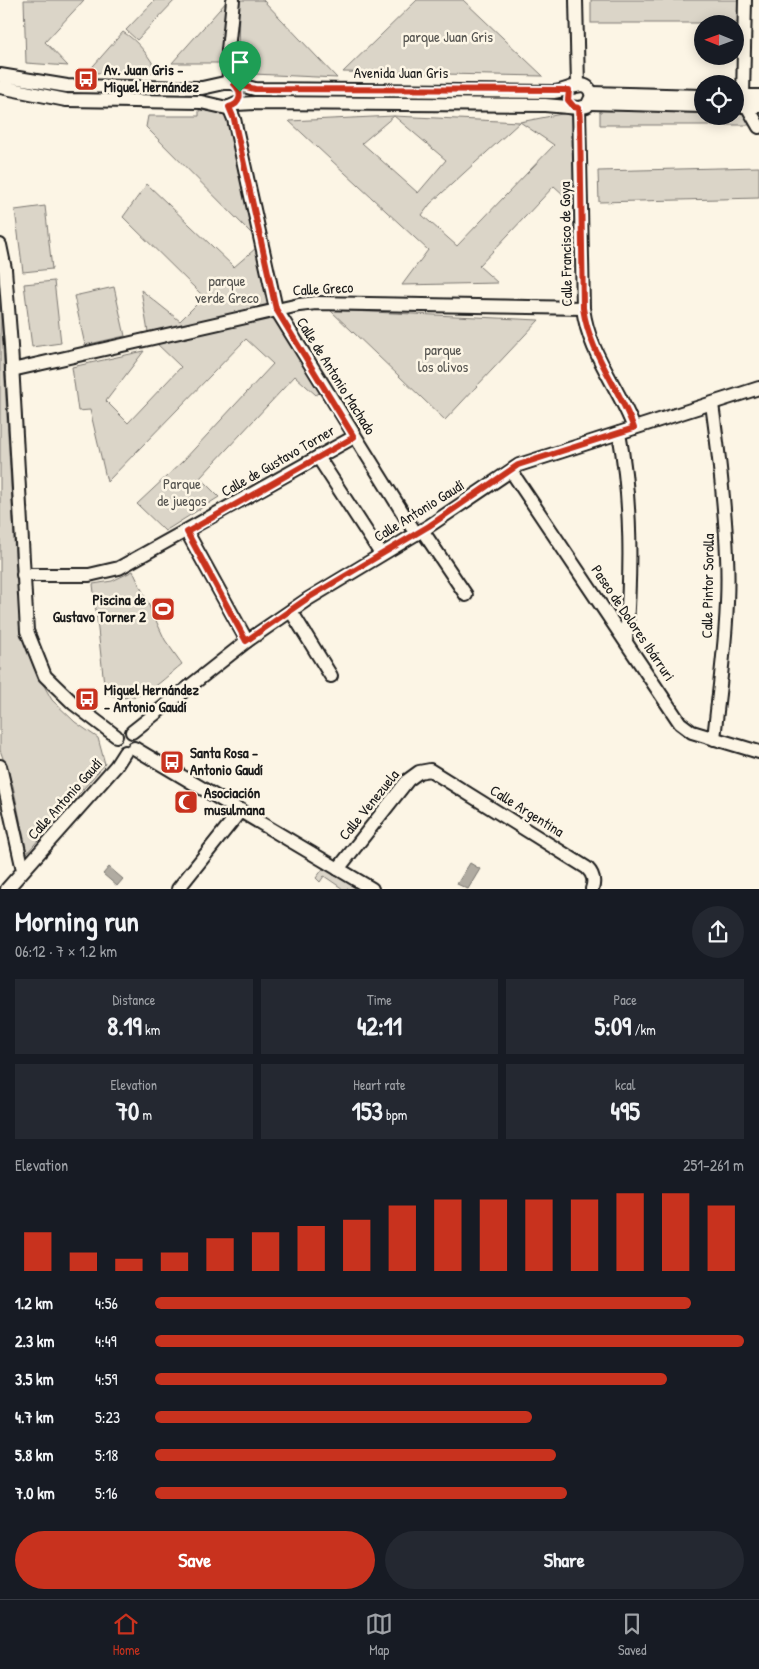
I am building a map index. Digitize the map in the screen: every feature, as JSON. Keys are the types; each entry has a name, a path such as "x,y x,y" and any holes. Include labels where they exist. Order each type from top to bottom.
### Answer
{"street":[{"path":"227,84 233,0"},
{"path":"574,88 586,86 583,103 568,100 574,88 576,0"},
{"path":"745,0 744,102 759,127"},
{"name":"Avenida Juan Gris","path":"0,75 51,84 87,87 202,88 227,84 255,89 574,88"},
{"path":"227,84 240,92 228,105 214,94 227,84"},
{"name":"Avenida Juan Gris","path":"0,87 66,100 228,105 583,103 694,106"},
{"name":"Avenida Juan Gris","path":"583,103 694,96"},
{"path":"744,102 759,96"},
{"name":"Calle Francisco de Goya","path":"583,103 583,308 589,337 634,428"},
{"name":"Calle de Antonio Machado","path":"228,105 234,119 276,309 354,437 419,532 466,595"},
{"path":"0,245 5,269 27,631 45,676 74,704 116,736 117,747 129,750 241,810 372,889"},
{"name":"Calle Greco","path":"12,370 276,309 316,303 583,308"},
{"name":"Calle Antonio Gaudí","path":"132,732 246,641 530,460 759,388"},
{"name":"Calle Pintor Sorolla","path":"712,404 722,478 728,558 723,656 714,739"},
{"path":"619,433 626,472 631,535 626,641"},
{"name":"Calle de Gustavo Torner","path":"23,575 89,575 187,532 354,437"},
{"path":"318,457 381,554"},
{"name":"Paseo de Dolores Ibárruri","path":"511,471 680,722 692,732 759,752"},
{"path":"187,532 246,641"},
{"path":"291,611 331,676"},
{"path":"116,736 124,730 132,732 136,742 129,750"},
{"name":"Calle Antonio Gaudí","path":"7,889 129,750"},
{"path":"0,766 24,870"},
{"name":"Calle Venezuela","path":"338,869 408,780 419,772 430,770"},
{"name":"Calle Argentina","path":"430,770 587,868 592,874 594,883 592,889"},
{"path":"178,889 241,810"}],"green space":[{"path":"24,0 84,0 45,42 68,66 26,63"},
{"path":"155,0 175,0 137,40 126,30"},
{"path":"239,0 263,0 337,78 254,74 238,60"},
{"name":"parque Juan Gris","path":"417,0 463,0 543,76 343,72"},
{"path":"591,0 740,0 740,15 694,15 694,23 591,23"},
{"path":"227,1 223,63 172,63"},
{"path":"123,32 143,50 157,72 87,73"},
{"path":"744,109 745,109 753,125 744,125"},
{"path":"199,110 228,114 256,238 146,127 148,116 199,116"},
{"path":"600,110 694,110 694,125 600,125"},
{"path":"567,113 574,118 576,206 554,186 479,266 498,283 402,285 428,250 289,121 394,116 520,122","holes":["394,116 446,160 418,193 362,143","520,122 554,145 457,246 422,215 430,204"]},
{"path":"759,167 759,198 599,202 598,171"},
{"name":"parque verde Greco","path":"147,184 234,267 256,248 272,305 148,332 141,290 180,321 204,297 123,217"},
{"path":"45,206 52,269 23,272 15,210"},
{"path":"54,281 61,343 32,347 24,284"},
{"path":"114,287 125,336 85,345 74,296"},
{"path":"0,295 16,574 25,644 34,668 52,700 75,722 98,738 105,764 27,853 13,786 0,750"},
{"name":"parque los olivos","path":"330,310 539,320 445,420"},
{"name":"Parque de juegos","path":"274,314 321,392 316,395 295,376 200,478 219,497 165,531 137,504 183,461 273,364 246,339 107,482 90,410 78,411 72,367 144,351 106,401 128,423 181,367 154,341"},
{"path":"133,571 165,640 182,664 147,692 128,698 105,693 93,584 112,581"},
{"path":"323,869 358,889 343,889 324,876 320,882 316,878"}],"shaded area":[{"name":"Piscina de Gustavo Torner 2","path":"162,598 172,616 163,620 154,602"},
{"path":"470,863 480,869 468,889 457,884"},
{"path":"109,867 123,879 117,886 103,874"}],"place":[{"name":"Av. Juan Gris - Miguel Hernández","path":"86,79"},
{"name":"Piscina de Gustavo Torner 2","path":"163,609"},
{"name":"Miguel Hernández - Antonio Gaudí","path":"87,699"},
{"name":"Santa Rosa - Antonio Gaudí","path":"172,762"},
{"name":"Asociación musulmana","path":"186,802"}],"route":[{"path":"234,84 243,88 255,89 554,92 569,90 568,100 570,104 579,108 583,308 586,325 589,337 606,373 628,412 634,428 518,465 429,526 308,598 246,641 187,532 354,437 276,309 234,119 229,107 236,104 240,97 240,92 234,84"}]}
